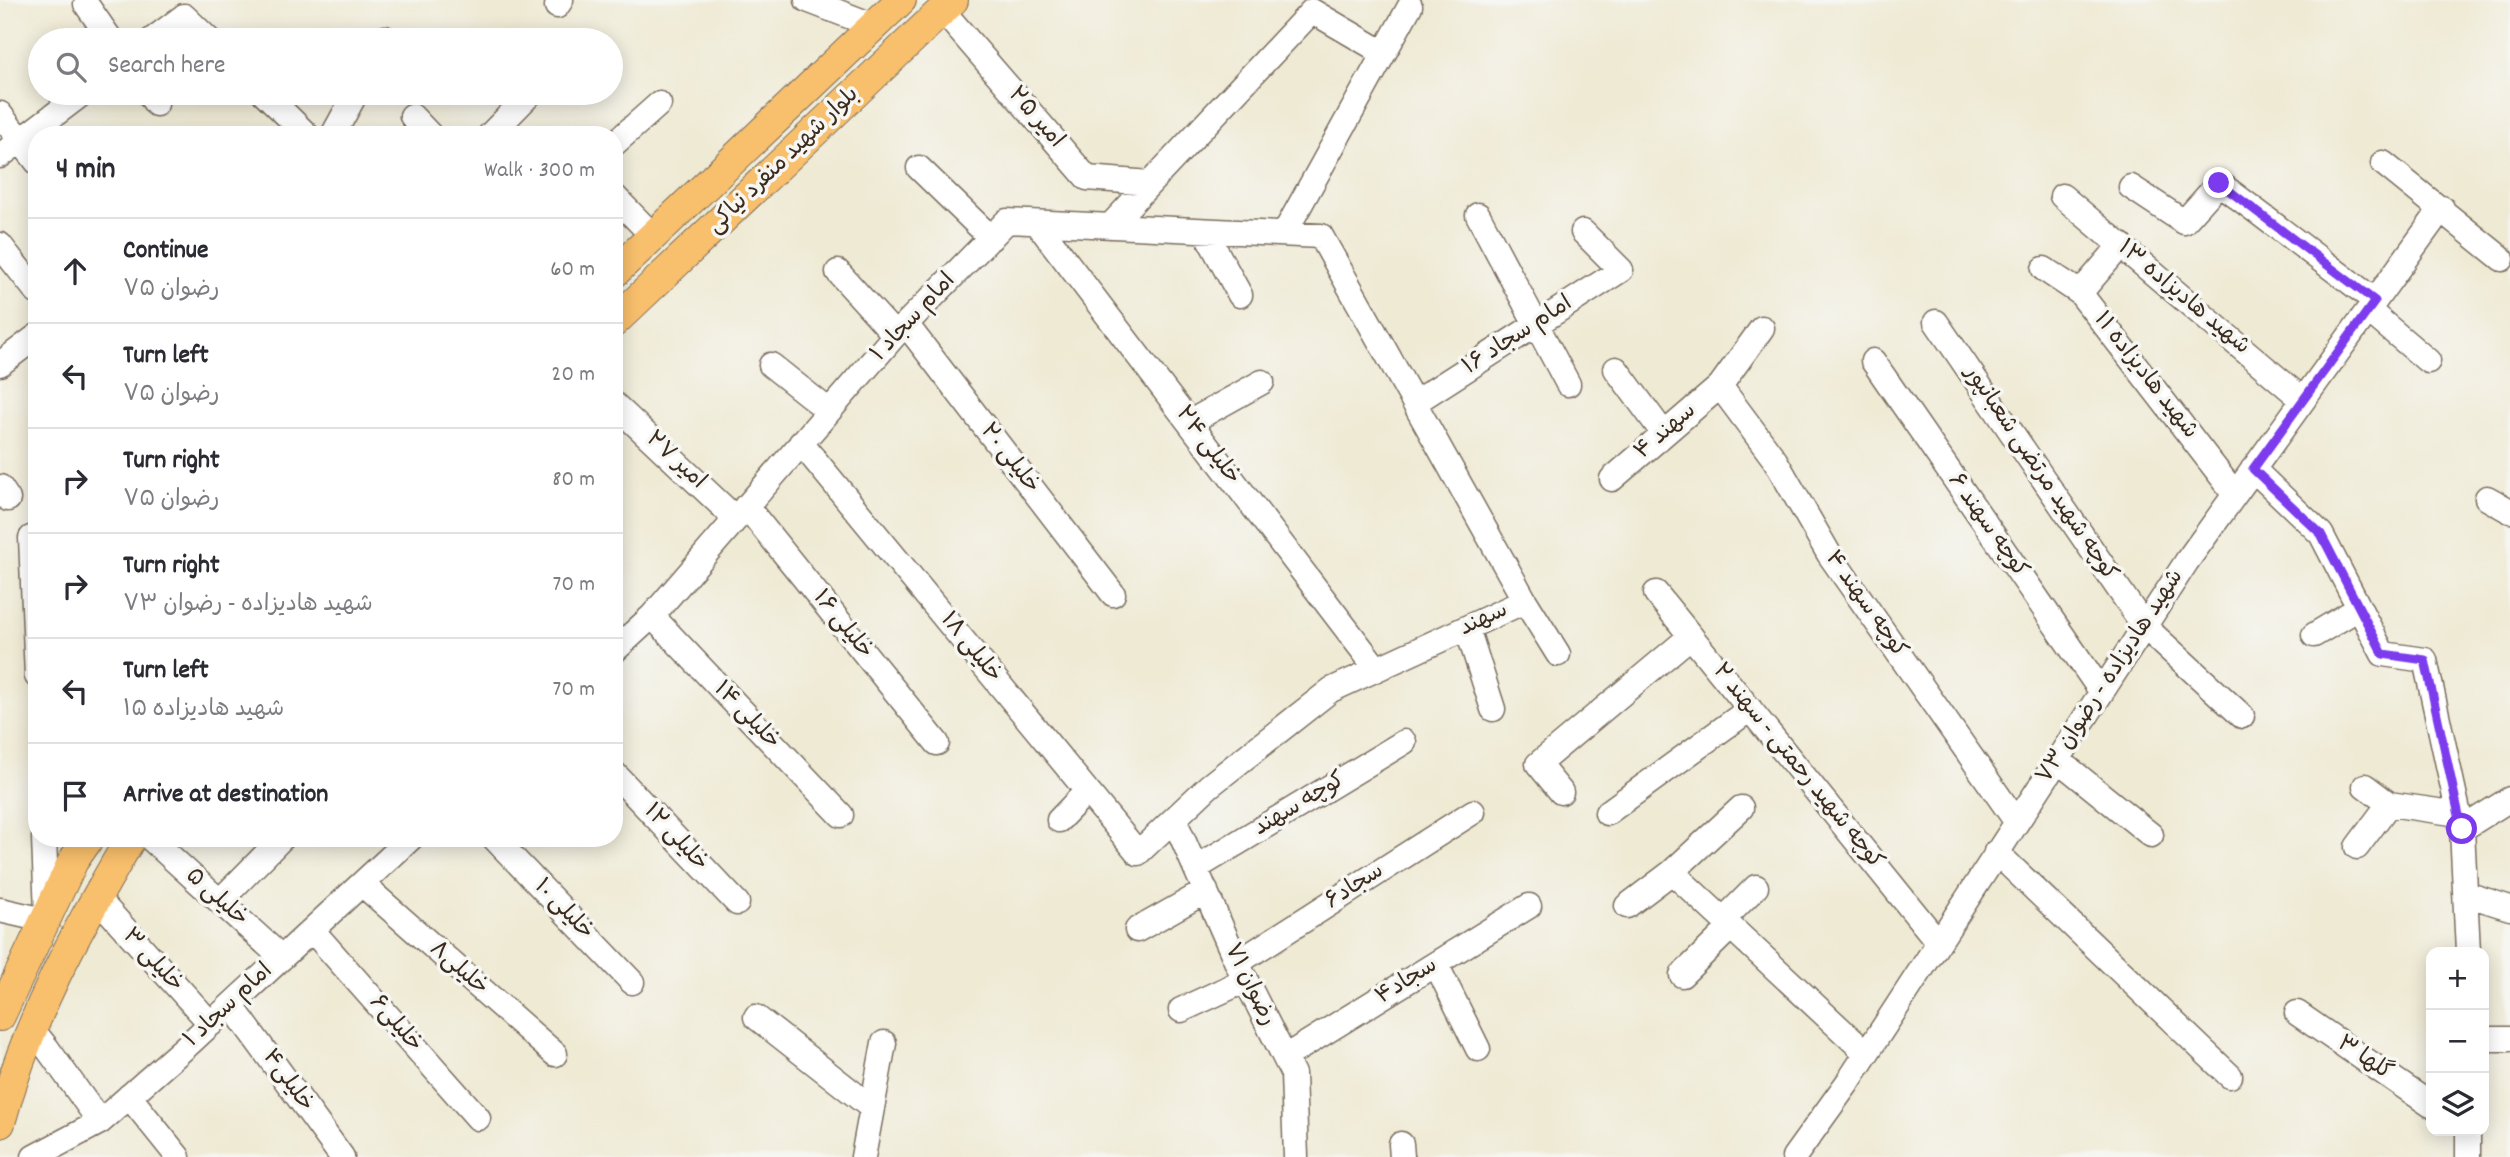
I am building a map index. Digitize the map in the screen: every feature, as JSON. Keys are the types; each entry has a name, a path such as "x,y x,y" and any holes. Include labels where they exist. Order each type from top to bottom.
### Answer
{"main road":[{"name":"بلوار شهید منفرد نیاکی","path":"623,264 901,0"},
{"name":"بلوار شهید منفرد نیاکی","path":"623,313 943,3"},
{"path":"0,1016 83,847"},
{"path":"0,1123 31,1028 69,944 126,847"}],"street":[{"path":"807,0 872,25"},
{"name":"امیر ۲۵","path":"943,3 1087,178 1150,183"},
{"path":"86,4 103,28"},
{"path":"1284,234 1410,6"},
{"path":"163,28 182,8 199,28"},
{"path":"1110,226 1312,11 1384,53"},
{"path":"623,136 659,104"},
{"path":"39,126 67,105"},
{"path":"276,105 298,126"},
{"path":"338,126 349,105"},
{"path":"496,126 510,105"},
{"path":"0,114 28,150"},
{"path":"412,116 421,126"},
{"path":"0,156 28,134"},
{"path":"2383,163 2502,259"},
{"path":"919,168 991,237"},
{"path":"2131,187 2184,222 2219,183 2372,306 2428,361"},
{"name":"شهید هادیزاده ۱۳","path":"2062,196 2303,400"},
{"path":"623,204 653,236"},
{"name":"شهید هادیزاده - رضوان ۷۳","path":"1794,1157 1866,1053 2144,626 2235,494 2442,208"},
{"path":"1478,215 1568,384"},
{"name":"امام سجاد ۱","path":"623,636 652,616 900,329 1007,221 1321,236"},
{"name":"خلیلی ۲۴","path":"1037,223 1377,669"},
{"path":"1205,230 1240,296"},
{"name":"امام سجاد ۱۶","path":"1414,403 1621,270 1583,232"},
{"name":"سهند","path":"1138,853 1209,786 1331,691 1525,601 1321,236"},
{"path":"0,245 28,281"},
{"path":"2080,293 2121,245"},
{"name":"شهید هادیزاده ۱۱","path":"2044,269 2080,293 2235,494"},
{"name":"خلیلی ۲۰","path":"838,272 900,329 1113,593"},
{"name":"کوچه شهید مرتضی شعبانپور","path":"1936,322 2144,626 2242,716"},
{"name":"سهند ۴","path":"1612,479 1720,386 1762,328"},
{"path":"0,364 28,343"},
{"name":"کوچه سهند ۶","path":"1873,361 2101,691"},
{"path":"771,365 830,411"},
{"path":"1616,369 1664,434"},
{"path":"1190,422 1262,382"},
{"name":"کوچه سهند ۴","path":"1720,386 1776,460 1829,555 2017,821"},
{"name":"امیر ۲۷","path":"623,412 741,512"},
{"name":"خلیلی ۱۸","path":"802,443 1138,853"},
{"path":"2253,469 2321,534 2383,654 2425,660 2461,822 2468,947"},
{"path":"2487,498 2510,510"},
{"name":"خلیلی ۱۶","path":"741,512 937,743"},
{"name":"کوچه شهید رحمتی - سهند ۲","path":"1656,593 1938,942"},
{"path":"1525,601 1558,654"},
{"path":"2314,635 2359,608"},
{"name":"خلیلی ۱۴","path":"652,616 841,815"},
{"path":"1466,628 1493,709"},
{"path":"1561,792 1538,764 1691,636"},
{"path":"1607,813 1750,709"},
{"name":"كوچه سهند","path":"1137,930 1201,880 1404,742"},
{"path":"2057,759 2151,835"},
{"name":"خلیلی ۱۲","path":"623,783 737,903"},
{"path":"2365,786 2389,804 2461,822 2510,799"},
{"path":"1059,820 1087,791"},
{"path":"2357,847 2389,804"},
{"path":"1627,906 1672,872 1741,808"},
{"name":"سجاد۶","path":"1181,1010 1473,812"},
{"name":"رضوان ۷۱","path":"1174,819 1241,971 1293,1074 1296,1157"},
{"path":"0,910 46,918 44,847"},
{"name":"خلیلی ۵","path":"160,847 282,958"},
{"path":"220,901 273,847"},
{"name":"امام سجاد ۱","path":"34,1157 100,1122 211,1024 401,847"},
{"name":"خلیلی ۱۰","path":"503,847 632,982"},
{"path":"1996,852 2230,1076"},
{"path":"1672,872 1866,1053"},
{"name":"خلیلی۸","path":"362,884 555,1054"},
{"path":"1682,975 1756,887"},
{"path":"2466,894 2510,908"},
{"name":"خلیلی ۳","path":"96,897 211,1024"},
{"name":"سجاد۴","path":"1285,1058 1529,906"},
{"name":"خلیلی۶","path":"313,930 478,1118"},
{"path":"1436,964 1478,1049"},
{"name":"خلیلی۴","path":"231,1005 342,1157"},
{"name":"گلها ۳","path":"2297,1013 2426,1102"},
{"path":"755,1017 872,1108"},
{"path":"31,1028 100,1122"},
{"path":"2489,1040 2510,1039"},
{"path":"863,1157 884,1043"},
{"path":"129,1096 177,1157"},
{"path":"2468,1136 2468,1157"}],"route":[{"path":"2219,183 2375,301 2253,469 2321,534 2383,654 2425,660 2462,829"}]}
